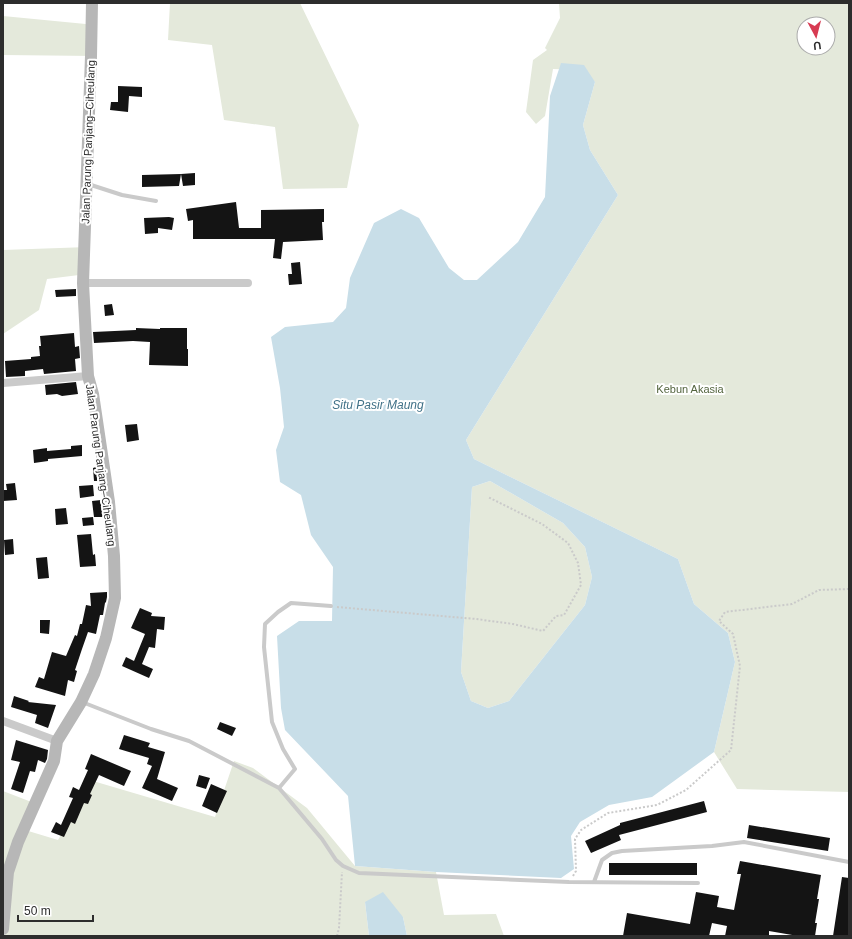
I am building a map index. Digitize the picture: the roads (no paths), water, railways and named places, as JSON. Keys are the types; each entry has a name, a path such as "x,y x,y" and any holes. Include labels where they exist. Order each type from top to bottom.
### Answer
{"street":[{"name":"Jalan Parung Panjang–Ciheulang","path":"3,929 8,872 18,842 54,761 57,741 81,702 94,674 106,638 115,598 114,556 109,502 93,394 88,376 83,283 92,3"},
{"path":"83,283 248,283"},
{"path":"3,383 88,376"},
{"path":"3,721 57,741"}],"lane":[{"path":"86,183 122,195 156,201"},
{"path":"279,788 295,769 283,749 272,722 264,647 265,624 291,603 330,606"},
{"path":"81,702 151,729 189,741 279,788 322,839 336,860 343,866 359,873 569,882 698,883"},
{"path":"594,882 602,860 612,853 622,851 712,846 744,842 849,862"}],"water":[{"name":"Situ Pasir Maung","path":"561,63 584,65 595,82 583,125 590,150 618,195 466,440 474,459 678,559 694,604 728,633 735,662 714,752 652,797 609,805 580,822 571,836 574,869 561,878 436,872 355,866 348,796 285,730 281,708 277,636 299,621 332,621 333,567 311,535 301,495 280,482 276,450 284,427 280,388 271,337 285,327 333,322 346,308 350,278 374,223 401,209 419,218 449,268 464,280 477,280 518,242 545,197 550,96","holes":["490,481 563,523 585,547 592,577 585,605 509,701 488,708 471,701 461,672 472,487"]},
{"path":"383,892 403,917 407,936 369,936 365,902"}],"park label":[{"name":"Kebun Akasia","path":"690,389"}]}
